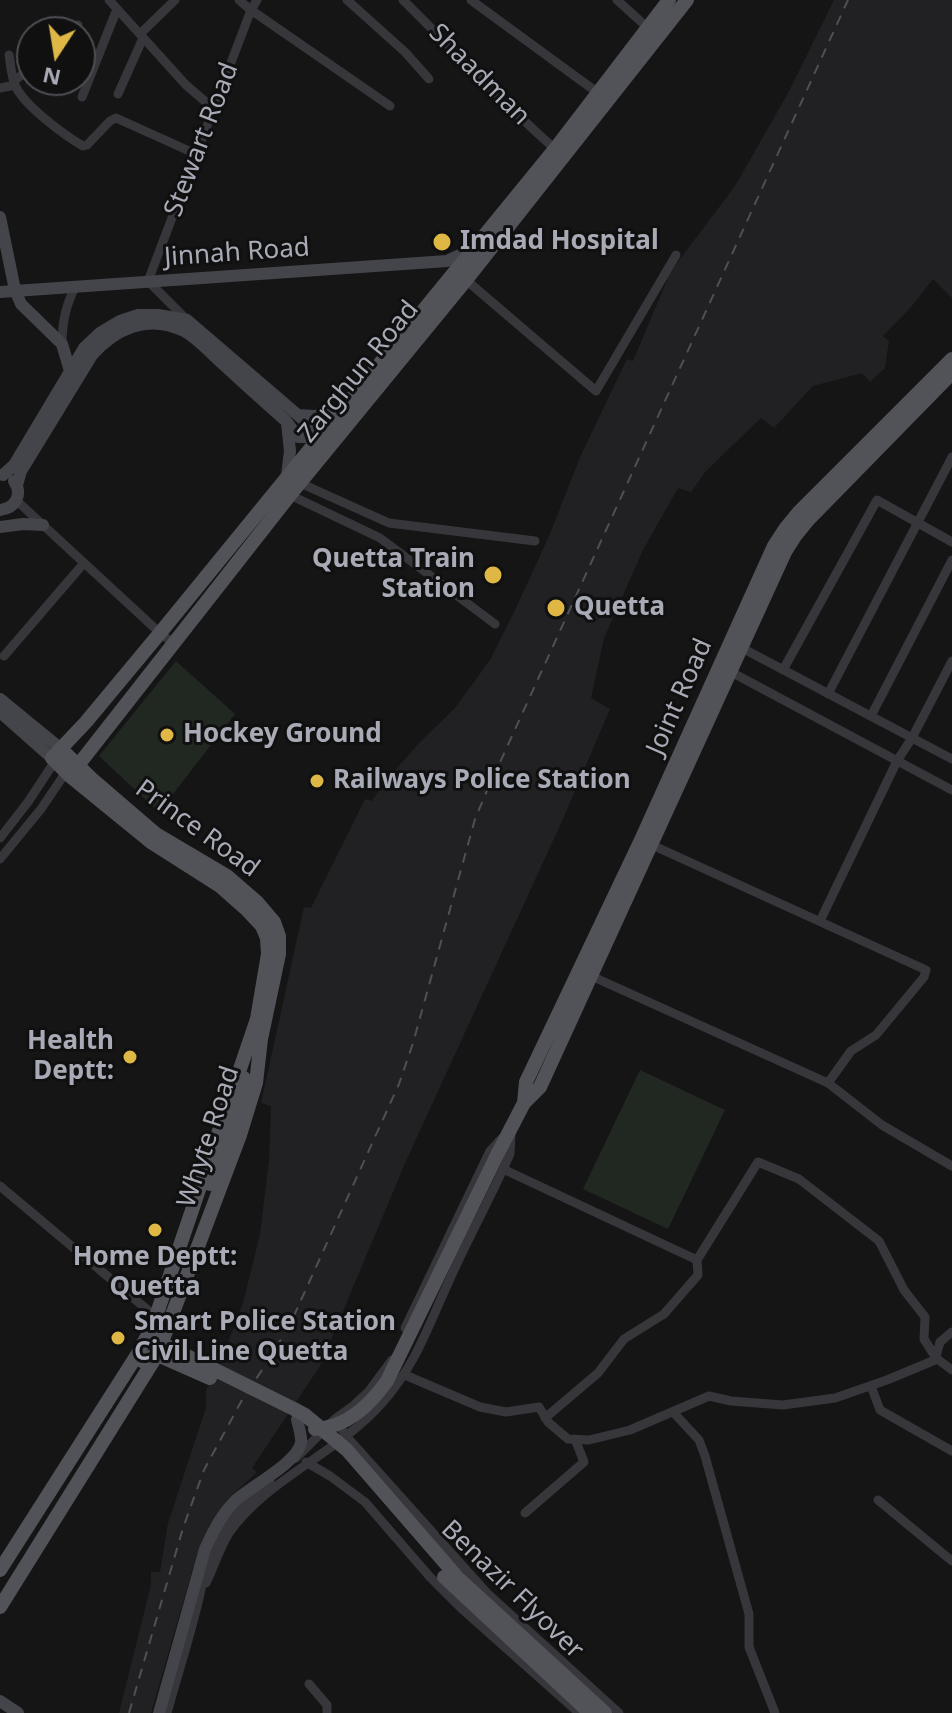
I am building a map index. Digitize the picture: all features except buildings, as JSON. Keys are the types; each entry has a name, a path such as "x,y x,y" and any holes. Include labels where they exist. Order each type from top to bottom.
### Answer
{"main road":[{"name":"Zarghun Road","path":"71,771 290,495 294,479 338,413 555,149 669,0"},
{"name":"Zarghun Road","path":"56,756 466,280 687,0"},
{"name":"Joint Road","path":"317,1429 339,1424 358,1413 387,1381 511,1127 524,1103 540,1087 648,826 779,537 799,512 952,359"},
{"name":"Joint Road","path":"585,974 652,845 785,552 795,536 952,373"},
{"name":"Prince Road","path":"56,756 71,771 156,834 227,876 257,902 274,922 279,936 279,954 256,1038"},
{"name":"Whyte Road","path":"0,1570 156,1323 233,1122 256,1038"},
{"name":"Whyte Road","path":"156,1323 256,1038"},
{"name":"Whyte Road","path":"0,1607 157,1355 240,1135 256,1083 256,1038"},
{"path":"0,1591 142,1361 156,1323"},
{"name":"Benazir Flyover","path":"156,1323 167,1346 294,1409 347,1450 459,1579 605,1713"},
{"name":"Benazir Flyover","path":"142,1361 155,1356 165,1357 317,1429 451,1585 590,1713"}],"street":[{"path":"109,0 186,85 214,109"},
{"path":"118,94 142,36 175,0"},
{"path":"239,0 390,106"},
{"name":"Stewart Road","path":"148,281 257,0"},
{"path":"347,0 405,52 429,79"},
{"path":"471,0 598,93"},
{"path":"617,0 648,28"},
{"name":"Shaadman","path":"410,2 519,118 555,149"},
{"path":"82,97 117,9"},
{"path":"9,55 14,83 42,117 83,146 116,118 196,154"},
{"path":"0,88 14,83"},
{"path":"0,217 15,290 21,304 62,344"},
{"name":"Jinnah Road","path":"0,292 447,261 473,249"},
{"path":"466,280 596,391 676,255"},
{"path":"148,281 292,418"},
{"path":"70,371 62,344 64,313 76,286"},
{"path":"2,476 14,465 84,348 100,333 138,315 187,320"},
{"path":"17,485 21,471 92,355 106,340 135,325 156,324 185,331 292,418 338,413"},
{"path":"292,418 290,451 294,479 389,523 535,541"},
{"path":"828,694 952,457"},
{"path":"0,510 11,507 19,493 11,478 2,476"},
{"path":"290,495 380,538 495,624"},
{"path":"783,670 877,500 952,542"},
{"path":"17,501 173,643"},
{"path":"0,527 43,525"},
{"path":"871,716 952,560"},
{"path":"4,656 84,563"},
{"path":"742,648 952,758"},
{"path":"820,921 897,761 952,661"},
{"path":"731,672 952,790"},
{"name":"Prince Road","path":"0,699 56,756"},
{"name":"Prince Road","path":"0,712 56,756"},
{"name":"Zarghun Road","path":"0,838 28,802 56,756"},
{"name":"Zarghun Road","path":"0,859 71,771"},
{"path":"652,845 926,970 924,977 876,1035 851,1051 828,1083"},
{"path":"585,974 828,1083 882,1125 952,1166"},
{"path":"200,1594 219,1552 238,1523 271,1492 347,1437 380,1406 405,1375 510,1154 511,1127"},
{"path":"167,1713 204,1573 217,1538 248,1502 369,1391 392,1360 490,1151 511,1127"},
{"path":"545,1418 598,1373 624,1339 664,1314 698,1275 697,1260 758,1162 799,1179 879,1241 904,1290 925,1317 924,1339 936,1358 952,1370"},
{"path":"503,1169 697,1260"},
{"path":"0,1186 156,1323"},
{"path":"405,1375 480,1407 506,1412 539,1407 545,1418 568,1439 589,1440 630,1430 709,1396 783,1405 835,1398 935,1360 940,1342 952,1332"},
{"path":"871,1386 880,1410 952,1451"},
{"path":"673,1412 699,1440 705,1456 749,1614 749,1647 775,1713"},
{"path":"159,1713 205,1549 216,1525 236,1500 297,1453 301,1435 297,1419"},
{"path":"335,1419 347,1437 487,1593 619,1713"},
{"path":"525,1513 584,1462 575,1439"},
{"path":"300,1454 308,1464 365,1502 463,1610 579,1713"},
{"path":"878,1500 952,1561"},
{"path":"309,1684 327,1705 327,1713"},
{"path":"0,1701 18,1713"}],"shaded area":[{"path":"834,0 952,0 952,298 933,279 883,336 889,341 885,368 870,382 862,373 813,386 774,428 761,418 706,471 691,492 678,488 643,550 604,638 591,698 610,709 563,819 406,1161 320,1366 252,1468 257,1472 226,1501 205,1537 151,1713 119,1713 151,1585 151,1572 160,1572 168,1523 206,1408 206,1390 219,1367 243,1303 260,1234 269,1160 271,1106 261,1103 304,907 311,908 365,799 372,801 420,742 455,708 490,660 549,536 581,455 627,359 633,361 671,271 735,186 788,93"},
{"name":"Hockey Ground","path":"176,661 235,714 159,812 99,756"},
{"path":"640,1070 725,1110 668,1229 583,1189"}],"railway":[{"path":"129,1713 183,1528 204,1470 242,1400 292,1320 399,1084 475,819 848,0"}],"place":[{"name":"Imdad Hospital","path":"442,242"},
{"name":"Quetta Train Station","path":"493,575"},
{"name":"Quetta","path":"556,608"},
{"name":"Hockey Ground","path":"167,735"},
{"name":"Railways Police Station","path":"317,781"},
{"name":"Health Deptt:","path":"130,1057"},
{"name":"Home Deptt: Quetta","path":"155,1230"},
{"name":"Smart Police Station Civil Line Quetta","path":"118,1338"}]}
